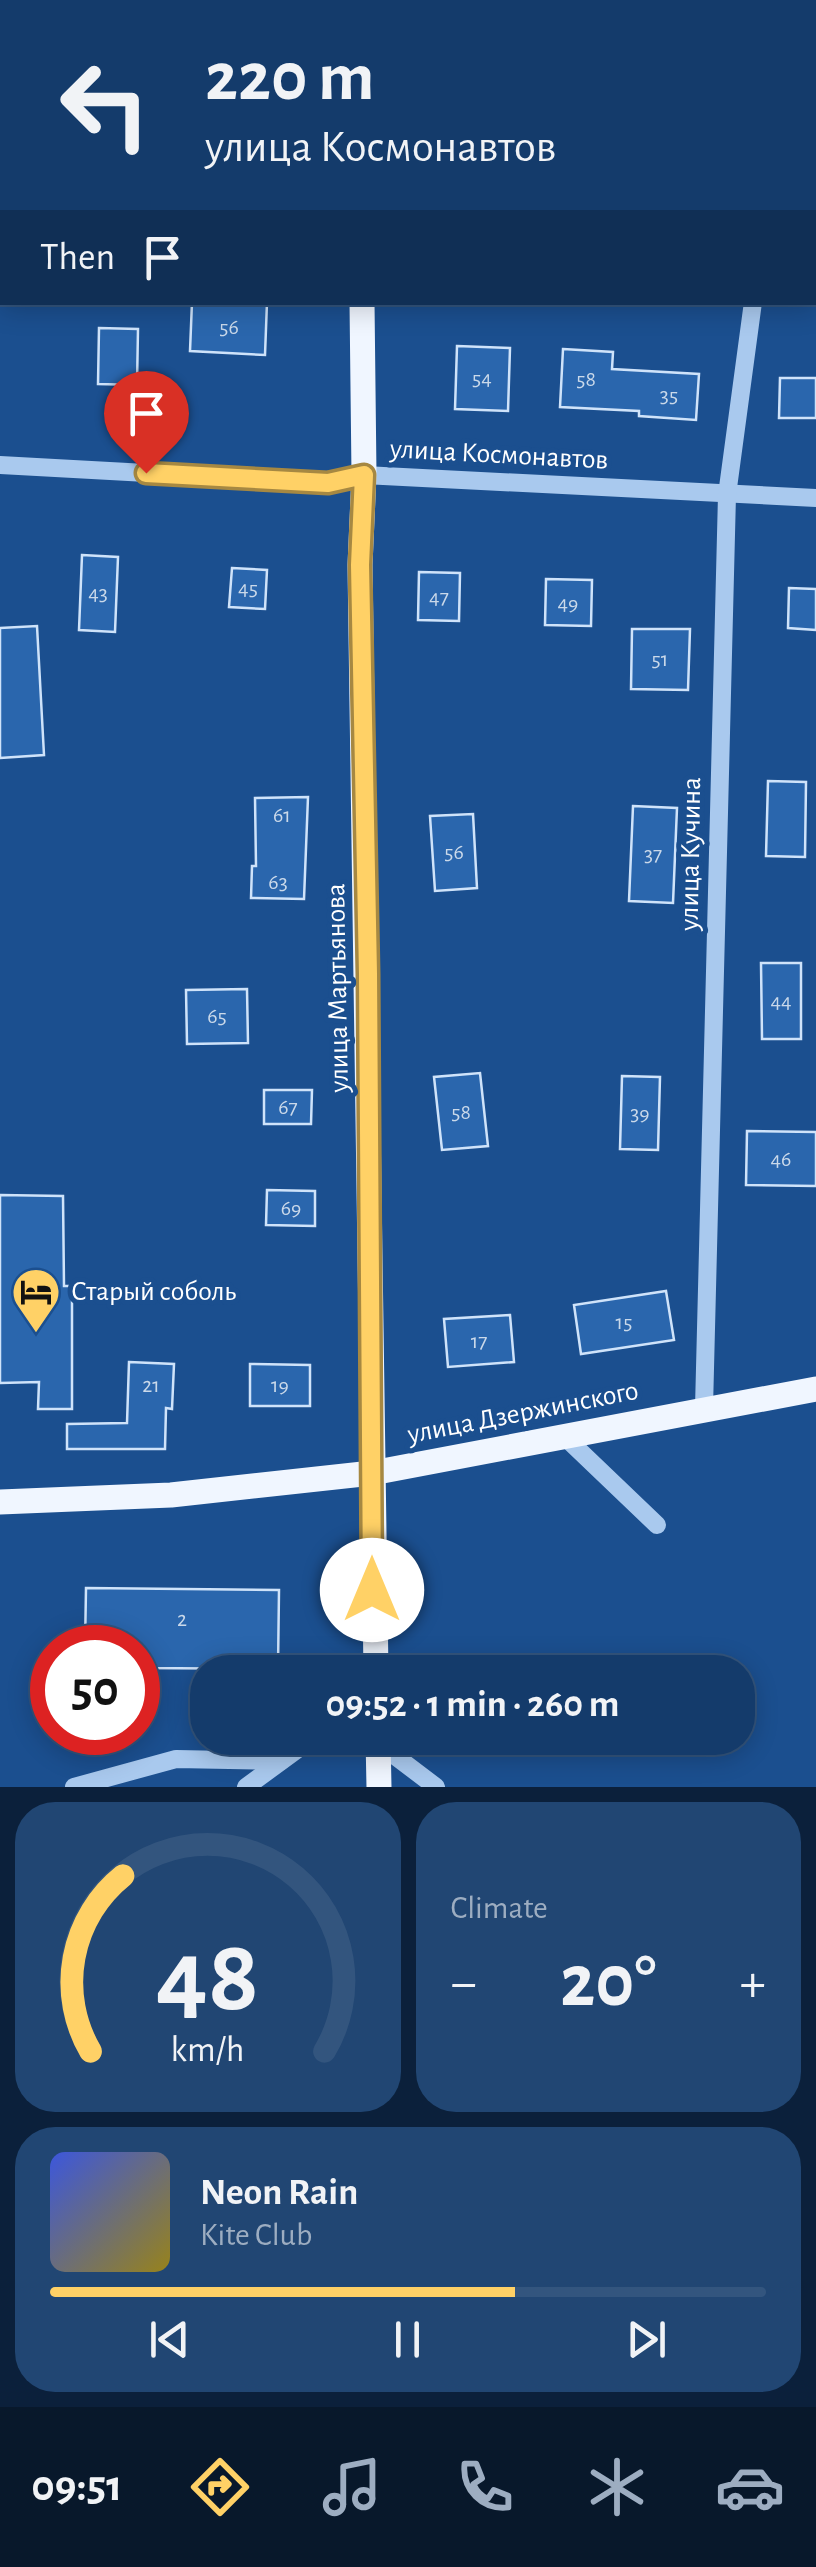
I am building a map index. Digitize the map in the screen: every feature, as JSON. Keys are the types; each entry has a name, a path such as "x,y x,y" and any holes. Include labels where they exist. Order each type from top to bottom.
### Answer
{"main road":[{"name":"улица Мартьянова","path":"362,305 364,475 360,565 376,1655"},
{"name":"улица Дзержинского","path":"0,1502 171,1495 372,1473 816,1388"},
{"path":"378,1755 379,1787"}],"street":[{"name":"улица Кучина","path":"704,1408 727,495 752,305"},
{"name":"улица Космонавтов","path":"0,464 328,483 364,475 816,498"},
{"path":"564,1436 658,1525"},
{"path":"246,1787 291,1755"},
{"path":"397,1755 436,1787"},
{"path":"74,1787 176,1759 281,1762"}],"building":[{"path":"192,305 267,305 265,355 190,351"},
{"path":"99,328 138,329 137,385 98,384"},
{"path":"457,346 510,348 508,411 455,409"},
{"path":"563,349 613,352 612,369 699,374 696,420 639,416 639,411 560,407"},
{"path":"780,378 816,378 816,418 779,418"},
{"path":"82,555 118,557 115,632 79,630"},
{"path":"232,568 267,570 265,609 229,607"},
{"path":"419,572 460,573 459,621 418,620"},
{"path":"546,579 592,580 591,626 545,625"},
{"path":"789,588 816,589 816,630 788,628"},
{"path":"37,626 44,755 0,758 0,628"},
{"path":"632,629 690,629 688,690 631,689"},
{"path":"768,781 806,782 805,857 766,856"},
{"path":"308,797 304,899 251,898 252,866 256,866 255,798"},
{"path":"633,806 677,808 673,903 629,901"},
{"path":"473,814 477,888 435,891 430,816"},
{"path":"761,963 801,963 801,1039 762,1039"},
{"path":"247,989 248,1043 187,1044 186,990"},
{"path":"480,1073 488,1146 442,1150 434,1077"},
{"path":"622,1076 660,1077 658,1150 620,1149"},
{"path":"264,1090 312,1090 311,1124 264,1124"},
{"path":"747,1131 816,1132 816,1186 746,1185"},
{"path":"267,1190 315,1191 315,1226 266,1225"},
{"name":"Старый соболь","path":"0,1195 63,1196 64,1286 72,1286 72,1409 38,1409 39,1382 0,1383"},
{"path":"666,1291 674,1340 581,1354 574,1305"},
{"path":"510,1315 514,1362 448,1367 444,1319"},
{"path":"129,1362 174,1364 172,1409 166,1408 165,1449 67,1449 67,1424 127,1423"},
{"path":"250,1364 310,1365 310,1406 250,1406"},
{"path":"86,1588 279,1590 278,1655 190,1655 190,1668 160,1668 160,1625 85,1625"}],"place":[{"name":"Старый соболь","path":"36,1334"}],"route":[{"path":"146,473 328,483 364,475 360,565 368,974 372,1590"}]}
